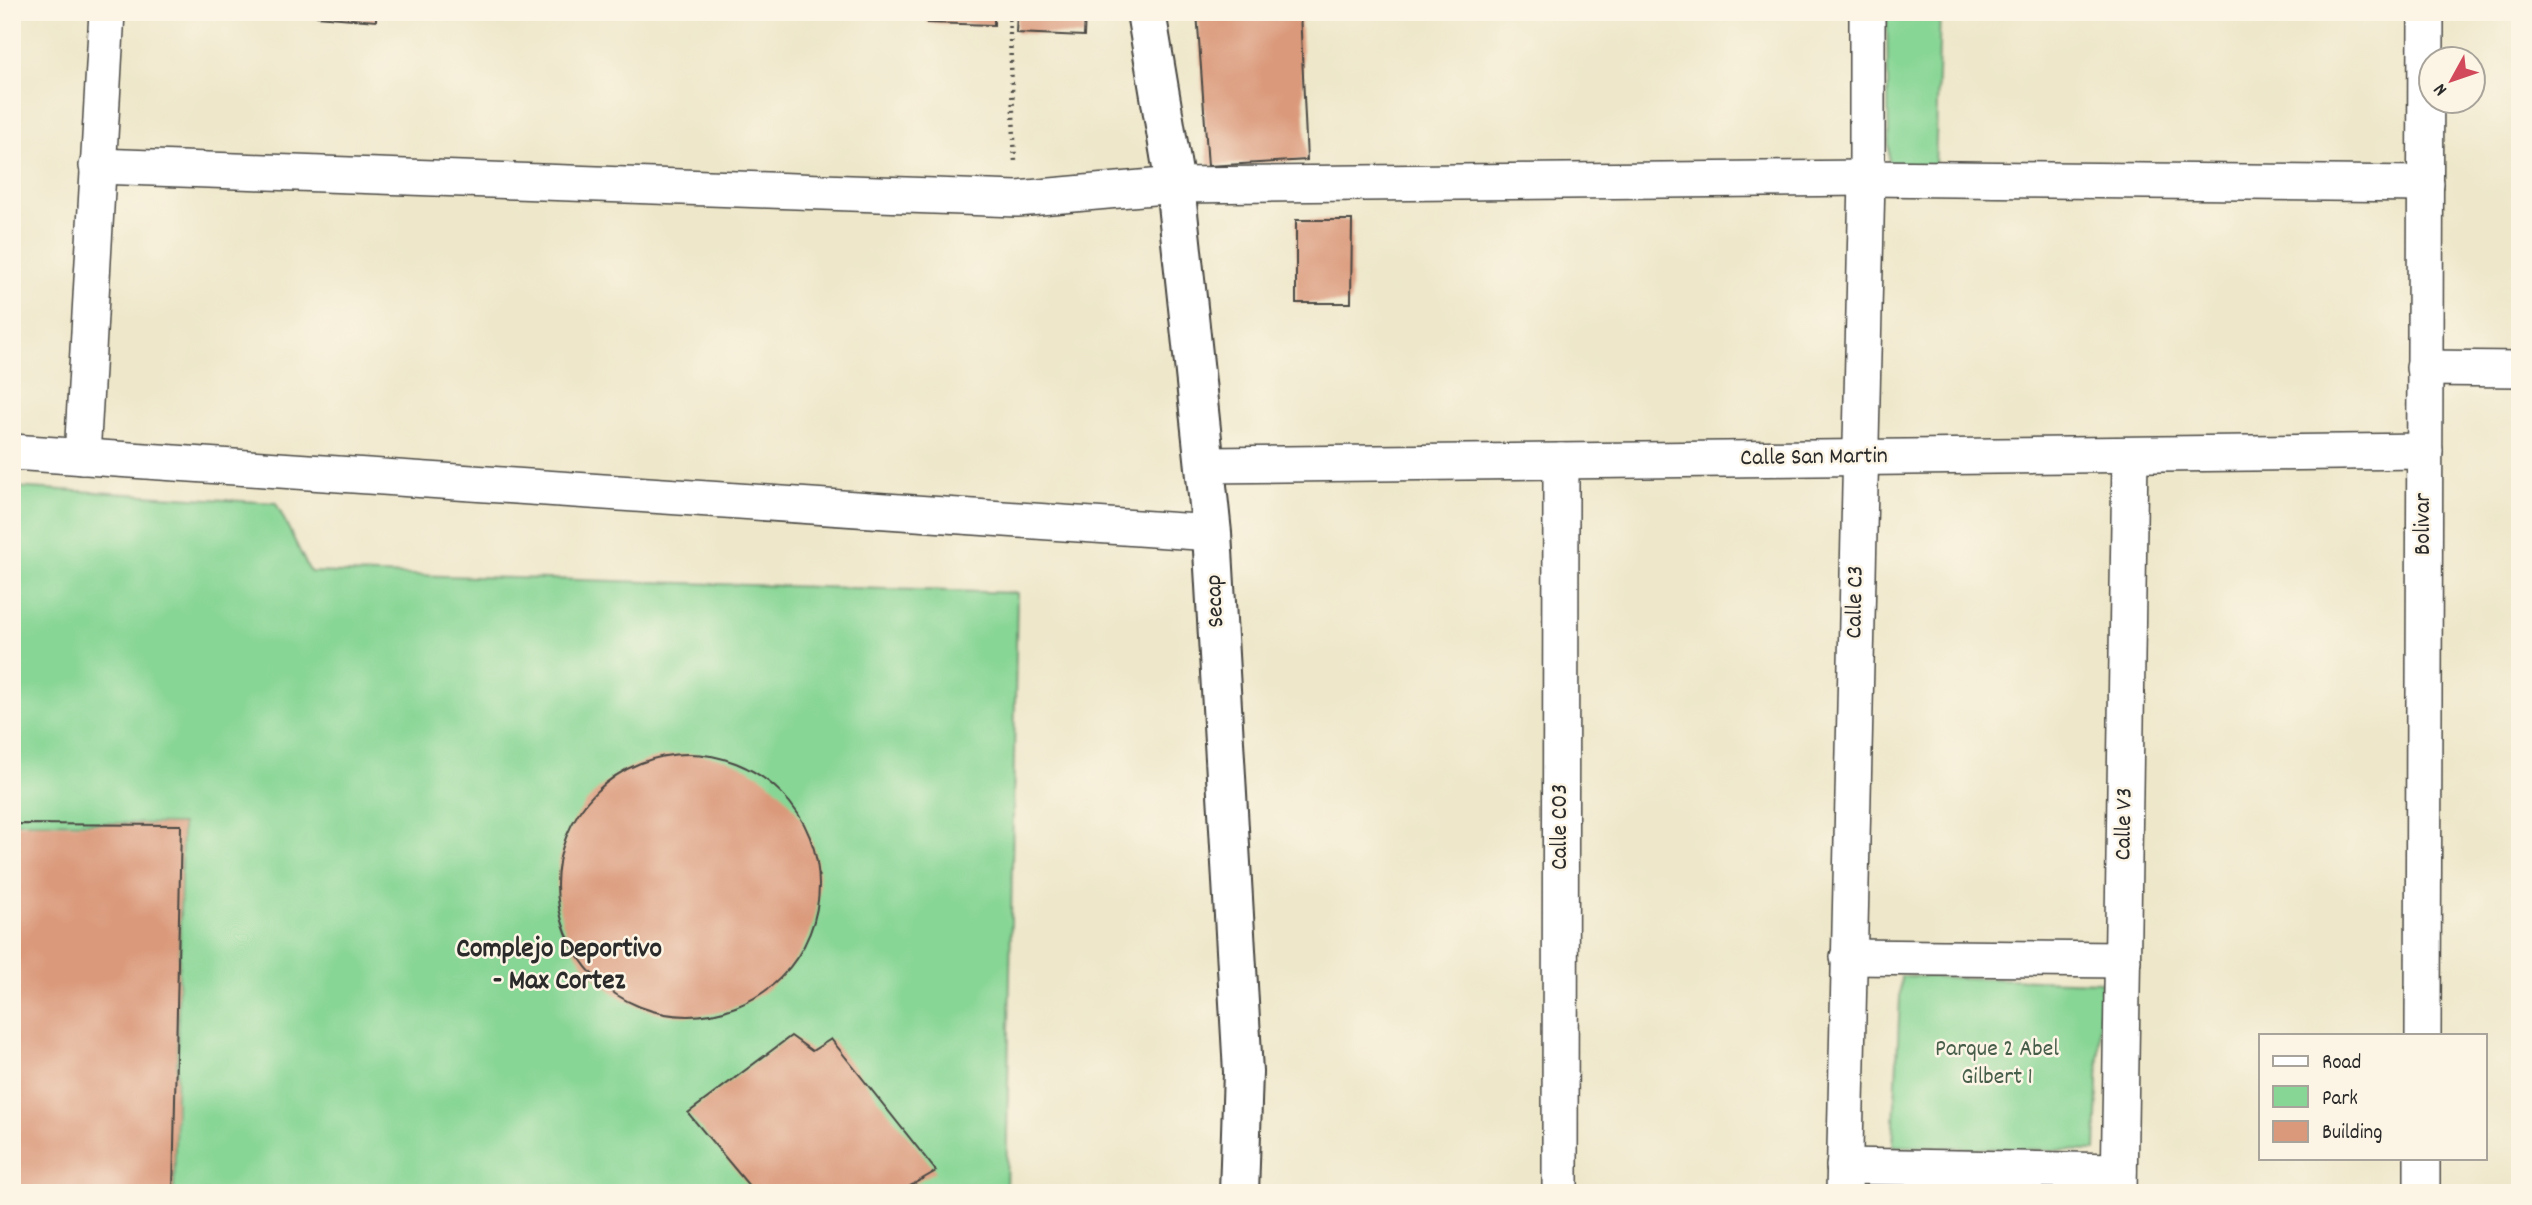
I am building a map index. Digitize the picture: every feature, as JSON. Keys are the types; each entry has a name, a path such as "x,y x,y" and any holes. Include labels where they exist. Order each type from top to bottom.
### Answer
{"street":[{"path":"82,457 107,12"},
{"name":"Secap","path":"1146,12 1175,185 1212,533 1244,1072 1239,1193"},
{"name":"Calle C3","path":"1844,1179 1867,178 1867,12"},
{"name":"Bolivar","path":"2423,1034 2426,12"},
{"path":"97,166 1017,199 1175,185 1867,178 2426,184"},
{"path":"2424,368 2520,369"},
{"name":"Calle San Martin","path":"1204,465 2425,451"},
{"path":"12,452 1212,533"},
{"name":"Calle V3","path":"2119,1182 2130,455"},
{"name":"Calle C03","path":"1560,1193 1561,461"},
{"path":"1848,957 2123,960"},
{"path":"2422,1160 2422,1193"},
{"path":"1844,1179 2119,1182"}],"path":[{"path":"1009,12 1017,199"}],"green space":[{"path":"1887,12 1940,12 1935,169 1889,168"},
{"name":"Complejo Deportivo - Max Cortez","path":"12,487 276,503 310,572 1017,593 1006,1193 174,1193 182,824 12,822"},
{"name":"Parque 2 Abel Gilbert 1","path":"1901,976 2101,982 2096,1151 1893,1146"}],"building":[{"path":"317,12 376,12 376,21 317,16"},
{"path":"927,12 994,12 994,25 927,23"},
{"path":"1017,12 1085,12 1084,36 1016,33"},
{"path":"1197,12 1300,12 1307,160 1208,166"},
{"path":"1296,220 1352,220 1351,303 1296,303"},
{"path":"688,754 714,757 738,764 761,776 789,802 809,835 816,859 819,885 816,911 809,935 797,958 771,986 738,1006 714,1013 688,1016 662,1013 638,1006 615,994 587,968 567,935 560,911 557,885 560,859 567,835 579,812 605,784 638,764 662,757"},
{"path":"12,824 181,825 173,1193 12,1193"},
{"path":"791,1036 812,1051 831,1039 936,1171 910,1186 914,1193 755,1193 688,1113"}],"district":[{"name":"Complejo Deportivo - Max Cortez","path":"559,967"}]}
